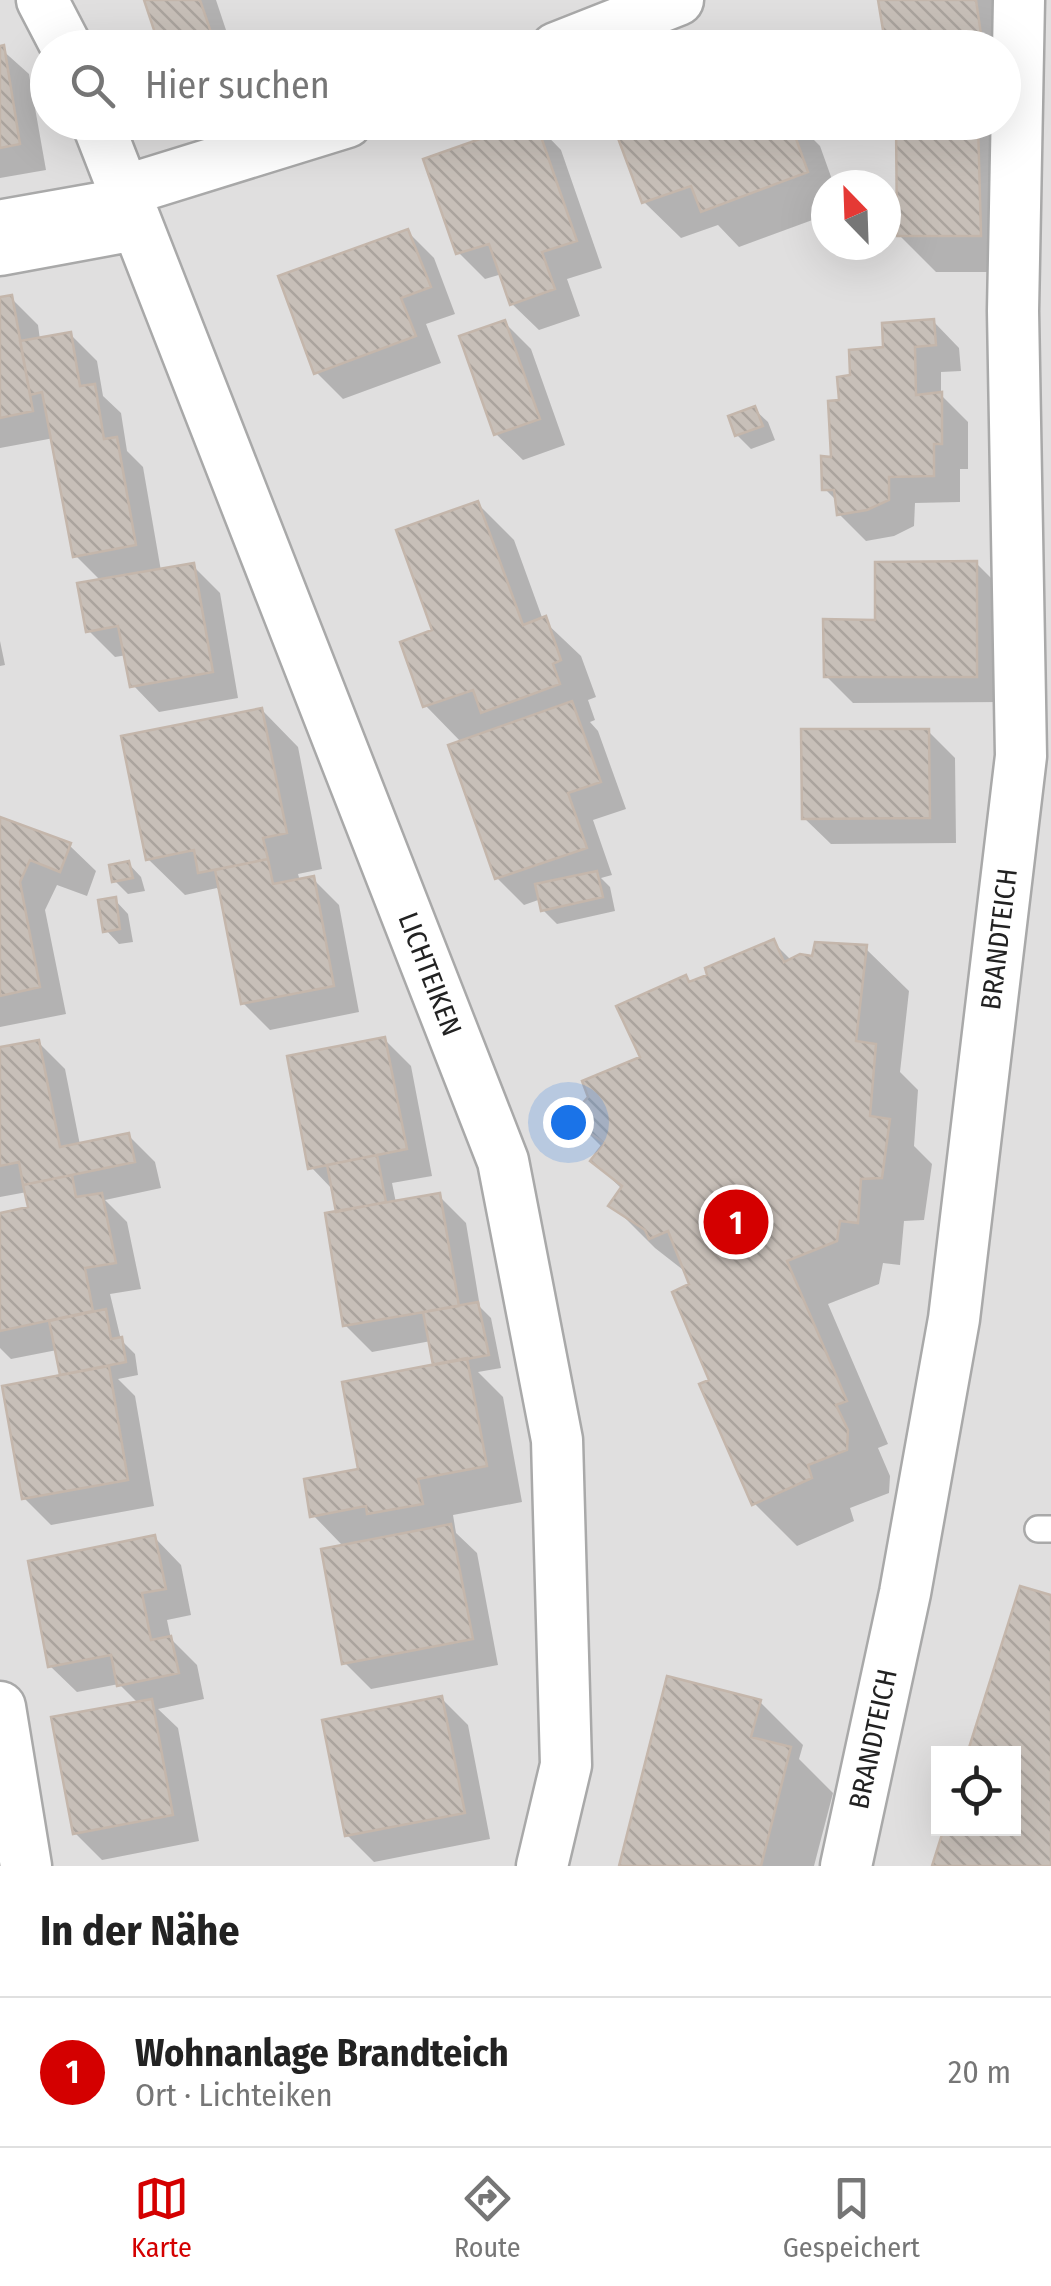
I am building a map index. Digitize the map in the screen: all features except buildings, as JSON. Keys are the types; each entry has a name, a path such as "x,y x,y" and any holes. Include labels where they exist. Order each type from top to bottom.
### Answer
{"street":[{"path":"42,0 58,30"},
{"path":"602,30 678,0"},
{"name":"BRANDTEICH","path":"1018,30 1019,0"},
{"name":"LICHTEIKEN","path":"104,140 502,1161 556,1440 566,1765 542,1866"},
{"path":"0,250 130,208 302,140"},
{"name":"BRANDTEICH","path":"846,1866 905,1593 954,1319 1036,765 1013,311 1016,140"},
{"path":"0,1707 26,1866"}],"lane":[{"path":"0,213 130,208"}],"shaded area":[{"path":"0,0 1051,0 1051,1866 0,1866"}],"place":[{"name":"Wohnanlage Brandteich","path":"736,1222"}]}
